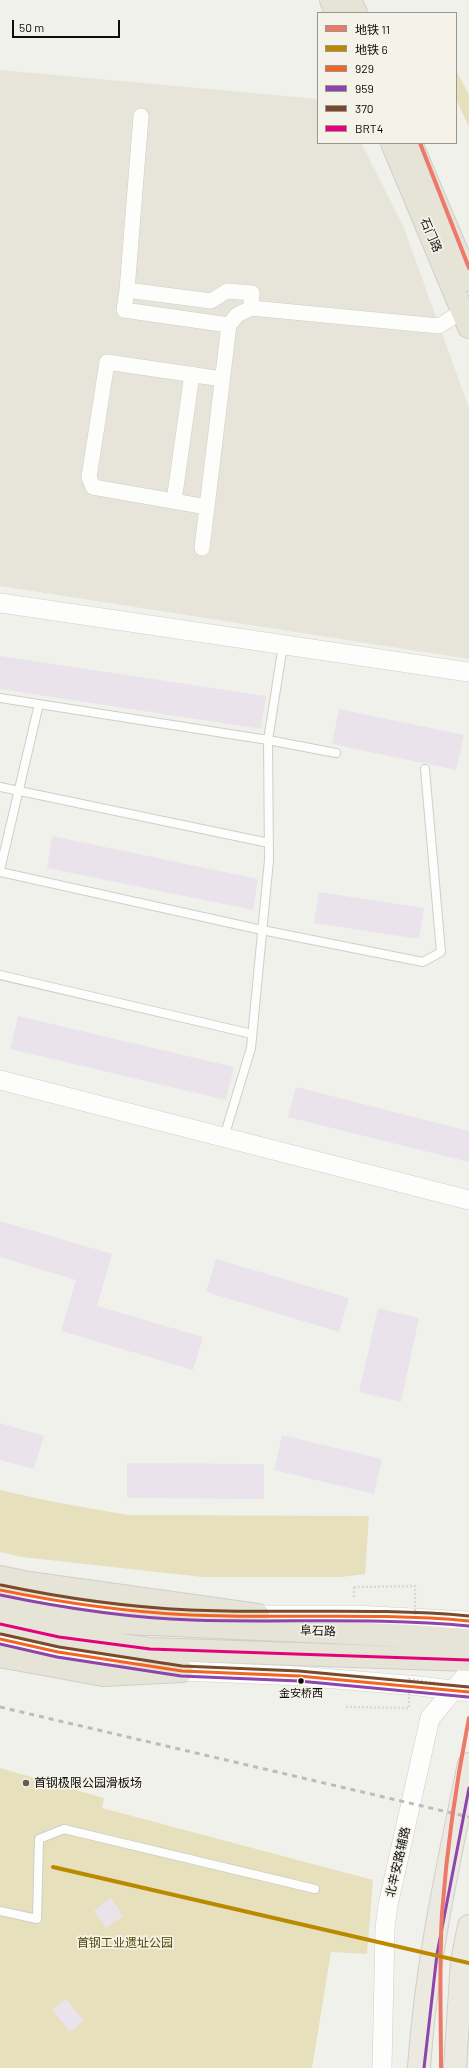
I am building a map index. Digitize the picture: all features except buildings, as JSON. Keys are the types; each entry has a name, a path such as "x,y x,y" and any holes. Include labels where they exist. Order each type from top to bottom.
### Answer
{"highway":[{"path":"331,0 336,12"},
{"path":"350,0 356,12"},
{"name":"石门路","path":"392,144 466,319"},
{"name":"石门路","path":"411,144 469,280"},
{"path":"0,1577 30,1583 258,1615"},
{"name":"阜石路","path":"0,1603 49,1615 107,1622 413,1636 469,1640"},
{"name":"阜石路","path":"0,1624 59,1637 150,1649 469,1660"},
{"path":"0,1656 103,1675 182,1671"}],"main road":[{"path":"419,2068 422,2017 438,1918 469,1764"},
{"path":"455,2068 462,1961 469,1926"}],"street":[{"path":"142,116 124,310 229,325"},
{"path":"127,290 211,301 226,290 252,293 251,308"},
{"path":"202,548 229,325 237,315 251,308 440,326 466,319"},
{"path":"207,507 93,487 89,477 107,362 222,379"},
{"path":"174,501 192,374"},
{"path":"0,603 469,672"},
{"path":"0,1080 469,1200"},
{"path":"0,1590 40,1599 116,1609 191,1615 356,1615 469,1622"},
{"path":"0,1639 58,1652 182,1671 299,1676 464,1690"},
{"name":"北辛安路辅路","path":"382,2068 385,1928 388,1905 430,1718 464,1690 469,1672"}],"lane":[{"path":"224,1138 251,1048 269,844 268,740 283,645"},
{"path":"0,698 268,740 336,753"},
{"path":"39,704 0,871 262,930 423,962 441,952 425,769"},
{"path":"0,787 269,844"},
{"path":"0,975 252,1034"},
{"path":"0,1911 37,1919 39,1839 64,1829 315,1889"}],"path":[{"path":"354,1586 415,1586 415,1624"},
{"path":"346,1707 410,1708 409,1679 464,1690"}],"shaded area":[{"path":"0,70 317,99 317,144 362,144 404,228 469,408 469,659 0,586"}],"green space":[{"path":"457,72 469,95 469,127 457,101"},
{"path":"0,1490 54,1502 128,1515 369,1516 365,1574 341,1577 203,1577 22,1557 0,1552"},
{"name":"首钢工业遗址公园","path":"0,1768 104,1798 102,1808 373,1880 367,1954 331,1952 312,2068 0,2068"}],"railway":[{"path":"0,1707 469,1817"}],"metro line":[{"name":"11","path":"420,144 469,268"},
{"name":"11","path":"441,2068 440,1971 442,1913 452,1815 469,1718"},
{"name":"6","path":"53,1867 469,1963"}],"transit line":[{"name":"370","path":"1,1585 95,1601 166,1609 225,1611 364,1611 434,1613 469,1616"},
{"name":"929","path":"0,1590 95,1606 167,1614 226,1616 365,1616 434,1618 469,1621"},
{"name":"959","path":"0,1595 96,1612 168,1619 227,1621 400,1622 469,1626"},
{"name":"BRT4","path":"0,1624 59,1637 150,1649 469,1660"},
{"name":"370","path":"1,1634 59,1647 182,1666 299,1671 469,1687"},
{"name":"929","path":"0,1639 58,1652 182,1671 299,1676 469,1692"},
{"name":"959","path":"0,1644 57,1657 181,1676 299,1681 468,1697"},
{"name":"959","path":"424,2068 437,1954 469,1788"}],"place":[{"name":"金安桥西","path":"301,1681"},
{"name":"首钢极限公园滑板场","path":"26,1783"}]}
